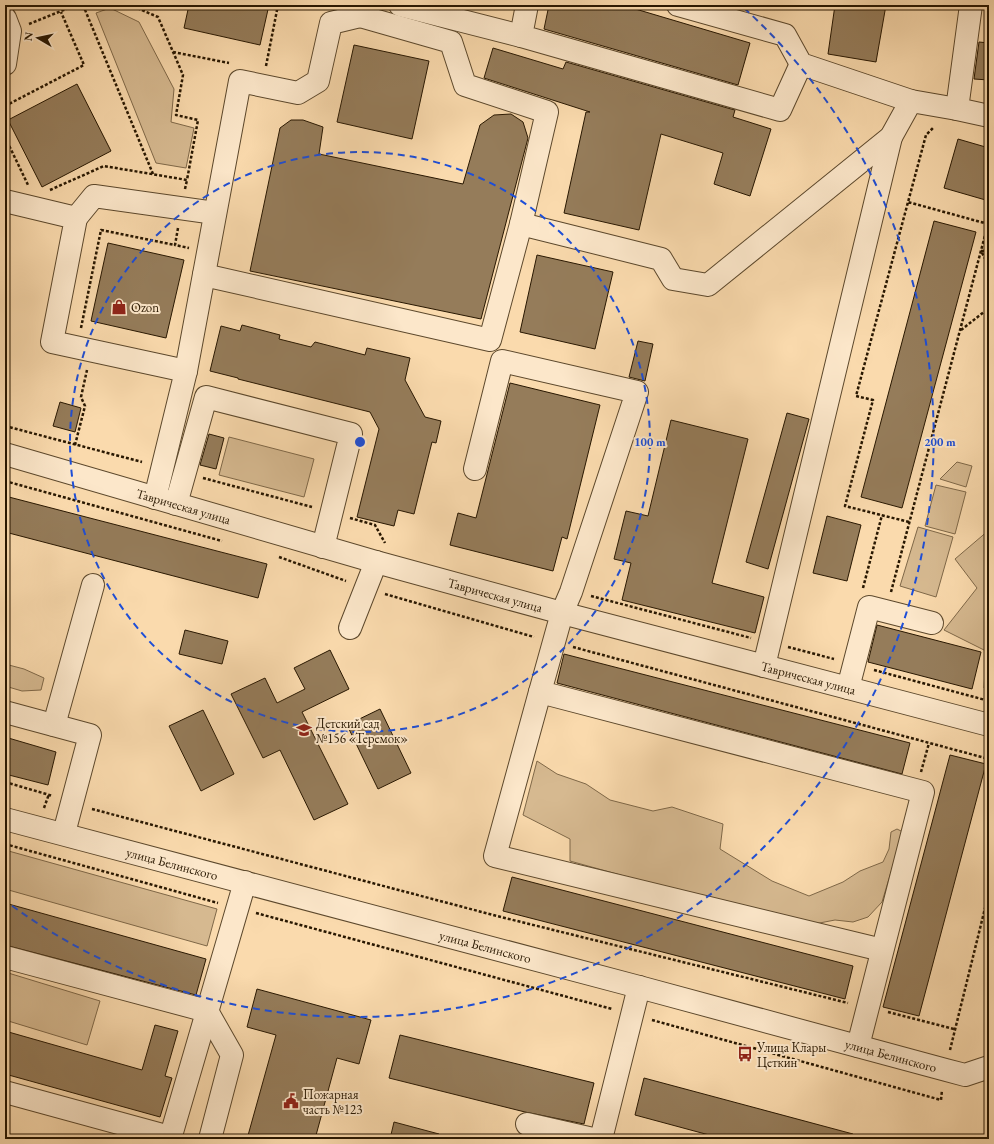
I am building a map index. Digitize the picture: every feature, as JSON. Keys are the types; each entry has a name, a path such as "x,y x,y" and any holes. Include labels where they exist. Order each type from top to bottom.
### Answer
{"street":[{"path":"400,5 521,36 780,110 801,64"},
{"path":"521,36 527,5"},
{"path":"678,5 785,35 801,64 911,101 989,116"},
{"path":"957,109 977,8"},
{"path":"155,498 186,371 240,81 298,93 318,82 329,14 362,10 451,42 465,85 547,112 521,224 490,340 204,275"},
{"path":"5,64 10,31 14,22"},
{"path":"764,666 891,137 911,101"},
{"path":"521,224 661,259 673,279 708,285 891,137"},
{"path":"186,371 52,342 76,218 94,196 215,213"},
{"path":"5,200 76,218"},
{"path":"217,293 453,342"},
{"path":"475,469 502,361 636,392 572,592 562,613 495,856 882,950"},
{"path":"176,504 206,397 351,434 323,547"},
{"name":"Таврическая улица","path":"5,454 323,547 382,556 562,613 989,725"},
{"path":"350,628 365,588 382,556"},
{"path":"54,725 93,585"},
{"path":"848,688 869,607 932,623"},
{"path":"540,692 923,792 858,1046"},
{"path":"5,712 90,735 64,833"},
{"name":"улица Белинского","path":"5,819 64,833 639,986 965,1075 989,1067"},
{"path":"5,1092 170,1138 245,882"},
{"path":"5,957 207,1011 232,1055 210,1139"},
{"path":"601,1139 639,986"},
{"path":"527,1124 593,1139"}],"path":[{"path":"14,22 61,12 76,5"},
{"path":"83,5 153,174"},
{"path":"130,5 158,17 182,75 176,115 198,120 174,245"},
{"path":"265,70 278,5"},
{"path":"5,106 84,65 61,12"},
{"path":"173,52 234,64"},
{"path":"909,522 846,506 873,400 856,396 926,135 938,122"},
{"path":"5,137 31,191"},
{"path":"48,191 104,166 187,180"},
{"path":"890,596 988,224 908,202"},
{"path":"80,331 101,230 194,249"},
{"path":"981,251 989,251"},
{"path":"981,251 989,266"},
{"path":"960,331 989,308"},
{"path":"75,445 85,406 81,397 91,350"},
{"path":"5,426 162,467"},
{"path":"185,473 375,525 382,556"},
{"path":"5,481 225,542"},
{"path":"278,557 365,588 554,642 989,759"},
{"path":"572,592 854,664 989,701"},
{"path":"5,782 49,794 72,803 497,916 954,1029"},
{"path":"5,844 940,1100 942,1092"},
{"path":"951,1045 989,892"}],"shaded area":[{"path":"110,8 139,22 174,89 171,122 194,128 186,168 156,163 96,13"},
{"path":"229,437 314,459 304,497 219,475"},
{"path":"957,462 972,466 966,487 940,479"},
{"path":"936,485 966,492 955,534 925,526"},
{"path":"918,527 953,537 936,597 900,586"},
{"path":"989,530 989,690 984,688 986,651 944,630 977,588 955,559"},
{"path":"5,664 24,669 44,678 41,690 22,691 5,686"},
{"path":"537,761 557,774 586,784 610,800 653,811 672,807 723,824 720,849 772,881 809,896 843,882 860,871 883,862 889,849 891,832 897,829 903,832 882,902 868,917 853,922 835,920 804,926 570,861 570,839 523,815"},
{"path":"5,850 217,909 207,946 5,889"},
{"path":"5,972 100,1001 87,1045 5,1020"}],"building":[{"path":"189,5 269,5 260,45 184,28"},
{"path":"549,5 568,5 581,9 582,5 622,5 750,43 738,85 544,29"},
{"path":"835,5 886,5 876,62 828,54"},
{"path":"979,42 989,43 989,80 974,79"},
{"path":"354,45 429,61 412,139 337,122"},
{"path":"493,48 563,69 566,62 735,110 733,117 771,129 750,196 714,184 723,153 661,134 639,230 564,213 586,112 590,112 484,78"},
{"path":"77,84 111,151 42,187 8,120"},
{"path":"511,114 523,122 528,138 481,319 250,271 280,128 291,120 303,120 323,127 319,154 463,184 480,125 494,115"},
{"path":"958,139 989,148 989,201 944,188"},
{"path":"934,221 976,232 902,508 861,497"},
{"path":"108,243 184,260 166,338 91,321"},
{"path":"537,255 613,272 595,349 520,332"},
{"path":"242,325 280,335 279,339 311,347 315,342 365,355 367,348 410,358 405,380 425,417 441,421 436,443 432,442 414,514 398,510 394,526 357,517 379,429 370,412 210,371 221,326 240,331"},
{"path":"638,341 653,344 645,381 629,377"},
{"path":"510,383 600,405 567,539 562,537 553,571 450,545 458,513 476,518"},
{"path":"60,402 81,408 75,432 53,426"},
{"path":"787,413 809,419 768,569 746,562"},
{"path":"671,420 748,439 712,583 764,597 755,633 622,600 631,563 614,559 626,511 648,516"},
{"path":"209,434 224,438 216,469 200,465"},
{"path":"5,496 267,564 258,598 5,532"},
{"path":"827,516 861,525 847,581 813,573"},
{"path":"877,625 981,652 972,689 868,662"},
{"path":"185,630 228,641 222,664 179,654"},
{"path":"330,650 349,689 302,712 348,804 314,820 280,750 263,758 231,694 265,678 277,703 305,689 294,668"},
{"path":"564,654 910,743 902,774 557,683"},
{"path":"380,709 411,773 378,789 347,725"},
{"path":"203,710 234,774 201,791 169,726"},
{"path":"5,737 56,752 48,785 5,774"},
{"path":"950,755 986,764 919,1016 883,1007"},
{"path":"512,877 853,966 845,999 503,911"},
{"path":"5,903 206,959 196,995 5,945"},
{"name":"Пожарная часть №123","path":"257,989 371,1020 359,1064 337,1058 315,1139 247,1139 276,1035 247,1027"},
{"path":"155,1025 178,1031 165,1076 172,1078 160,1117 5,1074 5,1031 142,1070"},
{"path":"400,1035 594,1083 584,1124 525,1112 389,1078"},
{"path":"644,1078 853,1134 852,1139 724,1139 635,1115"},
{"path":"394,1122 439,1134 438,1139 390,1139"}],"place":[{"name":"Ozon","path":"119,307"},
{"name":"Детский сад №156 «Теремок»","path":"304,730"},
{"name":"Улица Клары Цеткин","path":"745,1054"},
{"name":"Пожарная часть №123","path":"291,1101"}]}
